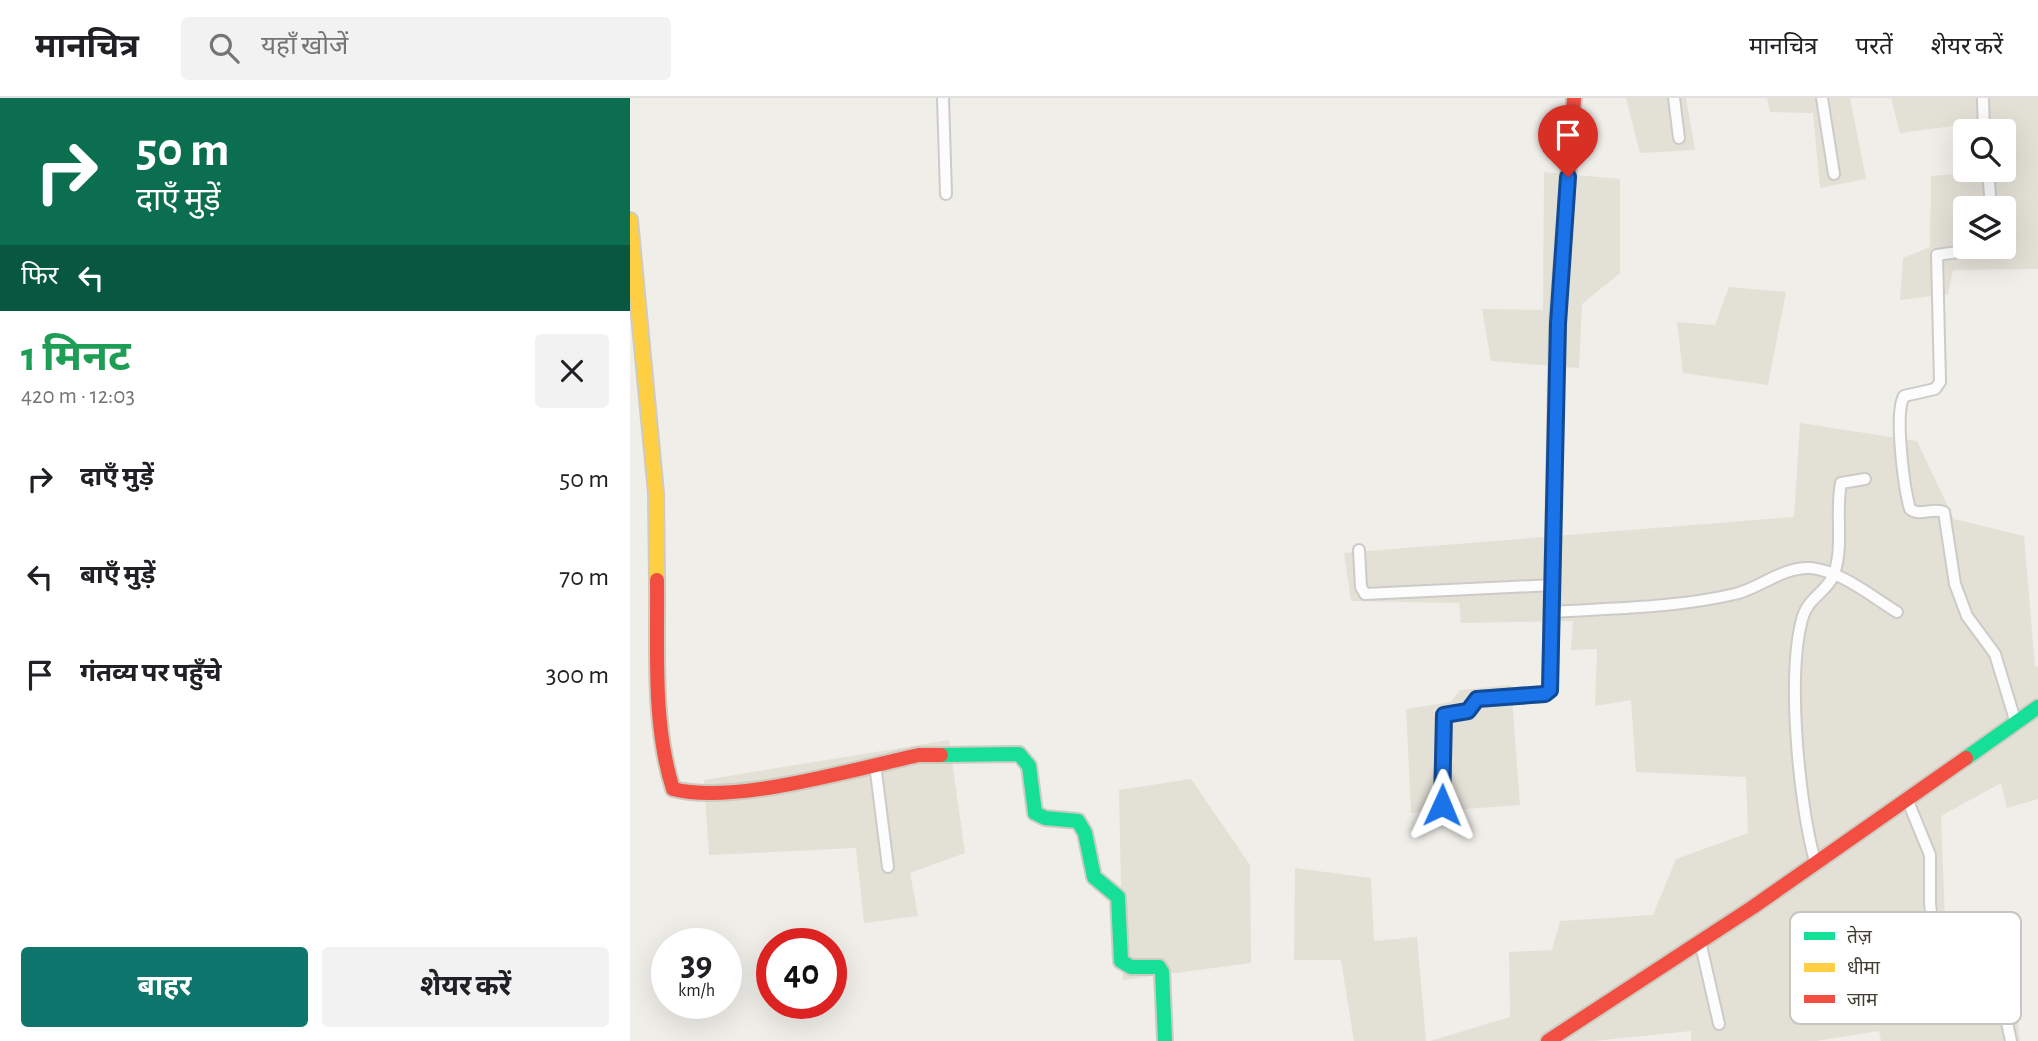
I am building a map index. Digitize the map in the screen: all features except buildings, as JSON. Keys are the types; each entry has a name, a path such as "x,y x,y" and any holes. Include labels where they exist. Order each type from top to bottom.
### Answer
{"street":[{"path":"943,98 946,194"},
{"path":"1442,805 1442,717 1447,713 1468,711 1477,699 1548,693 1558,324 1574,98"},
{"path":"1674,98 1679,138"},
{"path":"1822,98 1834,174"},
{"path":"1983,98 1984,119"},
{"path":"630,220 656,493 658,687 669,782 673,789 682,793 747,791 926,754 1011,753 1026,759 1035,813 1045,818 1079,821 1085,833 1094,877 1118,897 1121,961 1130,967 1159,967 1162,972 1165,1041"},
{"path":"1953,253 1937,255 1940,382 1936,389 1904,396 1900,406 1910,509 1917,513 1938,509 1944,512 1955,584 1967,616 1995,654 2016,723"},
{"path":"1815,861 1803,795 1795,664 1803,616 1810,600 1834,575 1841,483 1865,480"},
{"path":"1359,550 1362,591 1370,595 1553,585"},
{"path":"1552,612 1702,600 1756,588 1794,569 1812,568 1834,575 1897,612"},
{"path":"1548,1041 1700,941 2038,707"},
{"path":"876,764 888,867"},
{"path":"1907,799 1930,855 1931,912"},
{"path":"1700,941 1719,1024"}],"shaded area":[{"path":"1626,98 1686,98 1695,150 1640,153"},
{"path":"1767,98 1850,98 1866,179 1820,188 1813,113 1770,112"},
{"path":"1891,98 2038,98 2038,269 1953,270 1948,294 1900,300 1903,258 1930,247 1931,176 1953,174 1953,182 2016,182 2016,119 1953,119 1953,126 1900,133"},
{"path":"1544,172 1620,179 1620,273 1582,304 1579,368 1491,361 1482,309 1543,310"},
{"path":"1729,287 1786,292 1768,385 1683,373 1677,322 1715,325"},
{"path":"1800,423 1917,441 1954,519 2024,536 2035,667 2038,666 2038,799 2007,808 2001,783 1941,816 1945,912 1790,912 1790,1024 2018,1024 2020,1041 1881,1041 1879,1031 1816,1041 1691,1041 1691,1031 1594,1041 1430,1041 1510,1017 1509,952 1552,950 1560,921 1653,915 1676,859 1748,833 1746,777 1636,772 1631,700 1595,706 1597,649 1571,650 1573,621 1461,623 1459,603 1351,601 1344,553 1794,517"},
{"path":"1511,685 1520,805 1411,813 1406,709 1451,702 1460,690"},
{"path":"949,740 965,853 910,873 918,916 864,923 856,848 709,855 704,780"},
{"path":"1191,779 1250,865 1251,963 1123,980 1119,790"},
{"path":"1295,868 1371,878 1374,941 1417,937 1426,1041 1354,1041 1341,960 1294,960"}],"traffic: fast":[{"path":"1442,805 1444,715 1468,711 1477,699 1544,694 1550,690 1554,490"},
{"path":"1966,758 2038,707"},
{"path":"941,755 1019,754 1029,766 1035,813 1045,818 1078,821 1085,833 1094,877 1118,897 1121,961 1131,967 1159,967 1162,972 1165,1041"}],"traffic: slow":[{"path":"630,220 656,493 657,580"}],"traffic: jam":[{"path":"1554,490 1557,324 1574,98"},
{"path":"657,580 659,712 666,764 673,789 698,793 761,789 919,755 941,755"},
{"path":"1548,1041 1753,907 1966,758"}],"route":[{"path":"1442,805 1442,717 1447,713 1468,711 1474,699 1545,694 1550,690 1558,324 1568,177"}]}
